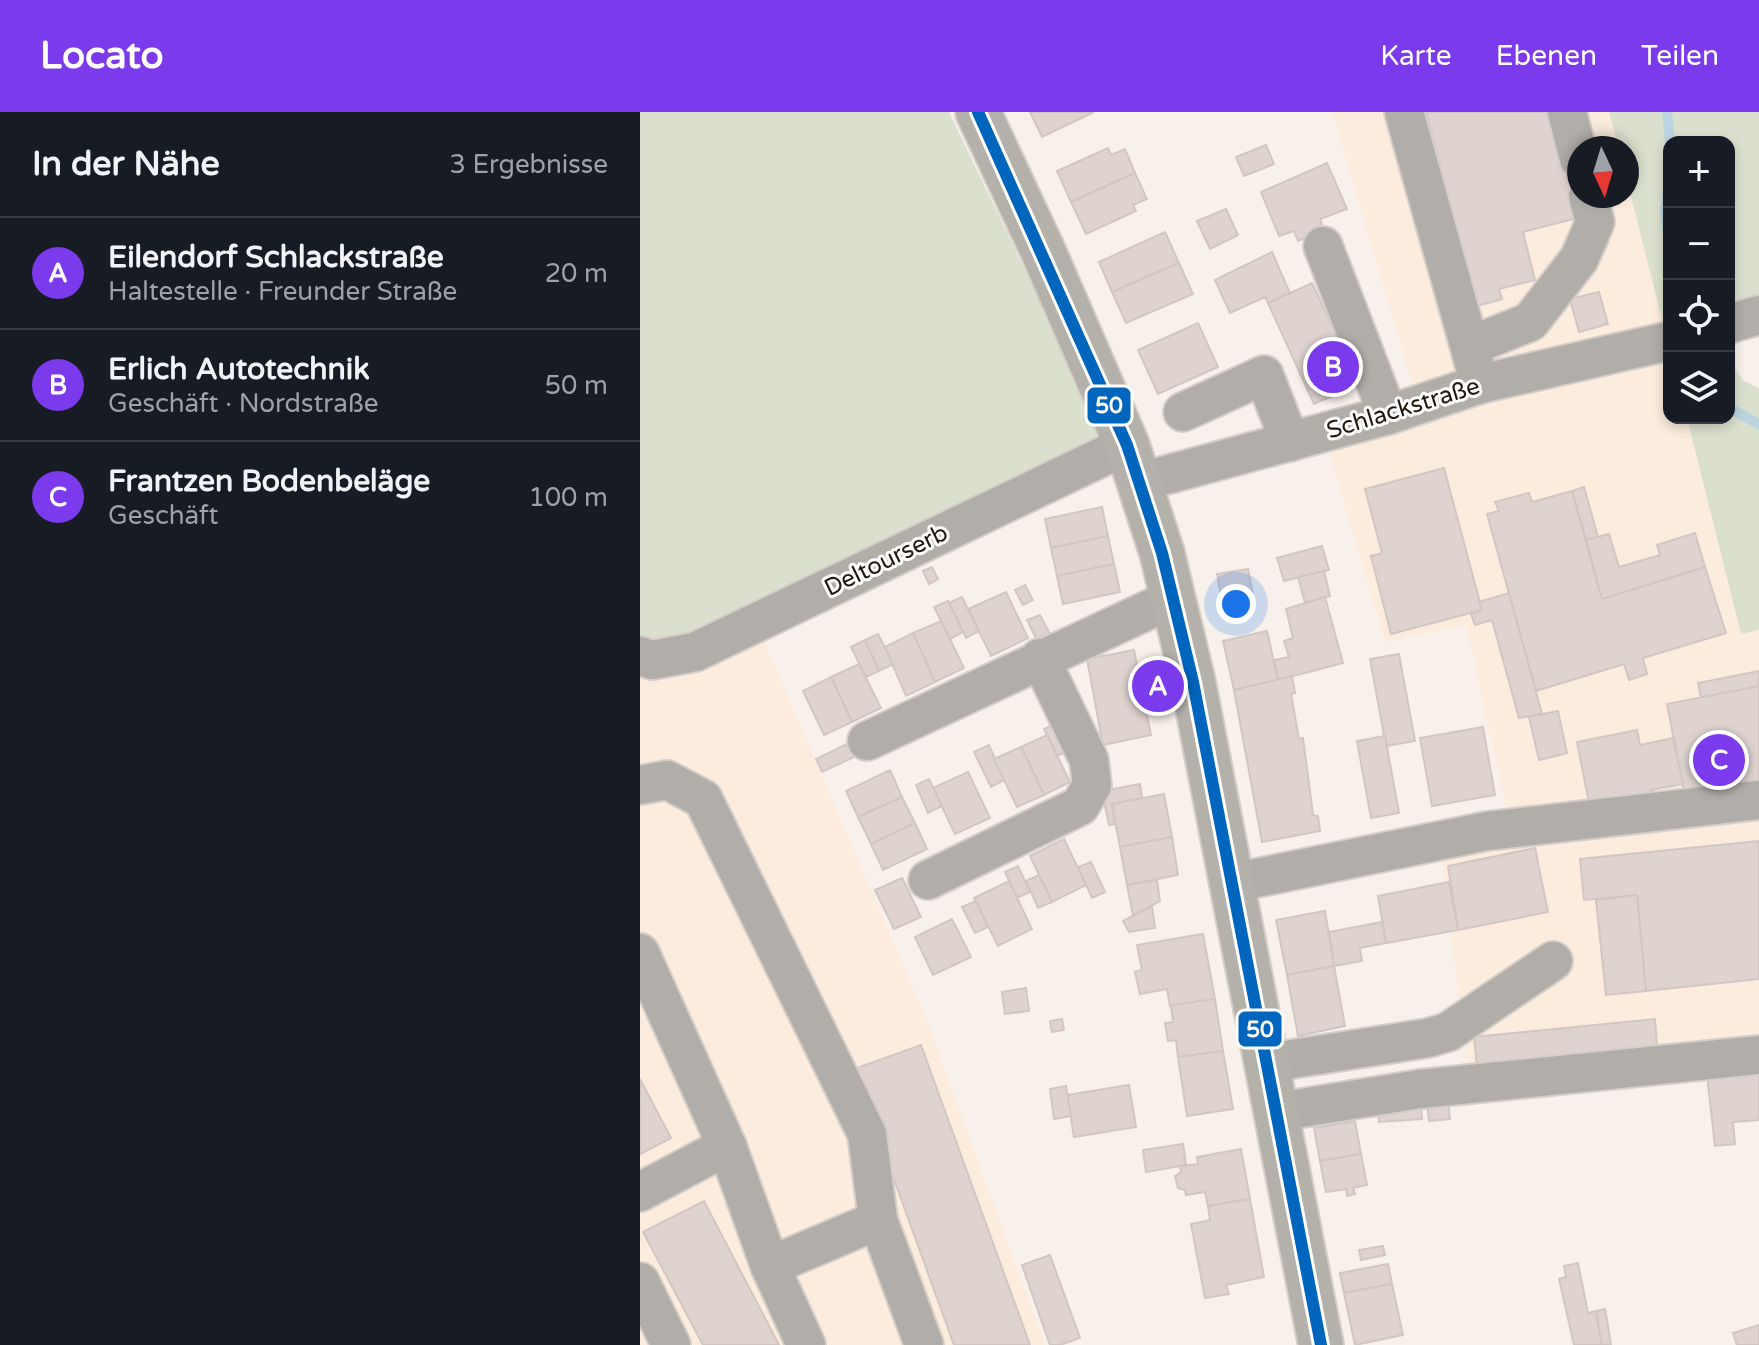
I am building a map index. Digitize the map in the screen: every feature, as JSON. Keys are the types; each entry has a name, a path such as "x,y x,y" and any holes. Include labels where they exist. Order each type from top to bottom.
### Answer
{"main road":[{"path":"978,112 1043,251 1133,464 1174,598 1321,1345"}],"street":[{"path":"1404,112 1480,384"},
{"path":"1567,112 1573,136"},
{"path":"1470,346 1530,322 1579,259 1595,222 1591,208"},
{"path":"1323,246 1388,415"},
{"path":"1735,322 1759,315"},
{"name":"Schlackstraße","path":"1133,464 1290,442 1388,415 1480,384 1663,342"},
{"path":"1183,412 1264,375 1290,442"},
{"name":"Deltourserb","path":"640,656 652,660 695,652 1133,464"},
{"path":"867,741 1174,598"},
{"path":"928,880 1080,806 1092,785 1089,760 1040,658"},
{"path":"640,785 667,780 703,799 867,1134 878,1220 924,1345"},
{"path":"1232,883 1487,831 1759,800"},
{"path":"640,953 727,1146 770,1266 806,1345"},
{"path":"1266,1063 1428,1038 1448,1032 1553,961"},
{"path":"1277,1112 1420,1089 1759,1055"},
{"path":"640,1192 727,1146"},
{"path":"770,1266 878,1220"},
{"path":"640,1282 671,1345"}],"shaded area":[{"path":"1332,112 1609,112 1616,136 1567,136 1567,208 1634,208 1663,323 1663,424 1689,424 1741,633 1759,630 1759,1058 1470,1089 1441,854 1513,840 1466,625 1385,642 1329,453 1424,424"},
{"path":"760,631 927,1020 1045,1345 640,1345 640,666"}],"green space":[{"path":"640,112 949,112 1099,424 1096,437 1082,449 690,641 640,642"},
{"path":"1609,112 1759,112 1759,307 1735,314 1735,136 1663,136 1663,323 1634,208 1639,208 1639,136 1616,136"},
{"path":"1735,370 1744,381 1759,388 1759,630 1741,634 1688,424 1735,424"}],"building":[{"path":"1030,112 1094,112 1042,137"},
{"path":"1426,112 1550,112 1567,179 1567,208 1574,208 1577,218 1523,232 1535,280 1499,289 1502,299 1477,306"},
{"path":"1266,145 1274,164 1244,176 1236,157"},
{"path":"1108,148 1111,155 1125,149 1135,173 1071,202 1057,171"},
{"path":"1327,163 1347,209 1320,219 1324,230 1298,241 1294,231 1279,236 1261,192"},
{"path":"1135,173 1147,199 1133,205 1136,211 1086,234 1071,202"},
{"path":"1226,209 1238,235 1210,249 1197,221"},
{"path":"1165,232 1179,263 1112,292 1099,262"},
{"path":"1272,252 1290,293 1268,303 1265,297 1230,313 1215,280"},
{"path":"1179,263 1193,294 1126,323 1112,292"},
{"path":"1312,283 1332,326 1335,325 1342,339 1338,341 1358,385 1314,404 1268,303"},
{"path":"1599,292 1608,324 1579,332 1570,299"},
{"path":"1198,323 1218,367 1158,394 1138,350"},
{"path":"1444,468 1482,610 1391,634 1371,556 1382,553 1365,489"},
{"path":"1584,487 1598,537 1586,540 1572,491"},
{"path":"1572,491 1602,599 1705,567 1726,633 1643,658 1647,674 1629,680 1624,664 1536,691 1487,514 1499,511 1495,502 1529,493 1532,502"},
{"path":"1102,507 1108,536 1051,548 1045,519"},
{"path":"1695,533 1705,567 1602,599 1586,540 1609,534 1619,567 1660,555 1657,545"},
{"path":"1108,536 1114,564 1057,576 1051,548"},
{"path":"1322,546 1329,570 1284,581 1277,558"},
{"path":"1114,564 1120,592 1063,604 1057,576"},
{"path":"932,567 938,579 929,584 923,571"},
{"path":"1248,569 1253,595 1222,601 1217,574"},
{"path":"1324,571 1330,596 1305,603 1298,577"},
{"path":"1025,585 1033,600 1023,605 1015,590"},
{"path":"1006,592 1028,638 991,656 968,609"},
{"path":"1509,593 1542,714 1519,718 1492,620 1475,625 1471,614 1482,610 1479,602"},
{"path":"962,597 979,631 966,638 949,603"},
{"path":"1325,597 1343,663 1278,680 1274,660 1289,657 1284,641 1293,638 1286,609"},
{"path":"948,601 963,632 950,639 934,607"},
{"path":"1040,615 1051,636 1038,642 1027,620"},
{"path":"941,621 964,668 935,682 913,633"},
{"path":"1267,631 1278,680 1234,690 1223,641"},
{"path":"913,633 935,682 906,696 885,647"},
{"path":"878,634 893,664 879,671 865,640"},
{"path":"865,640 879,671 866,677 851,647"},
{"path":"1134,650 1142,692 1147,691 1150,705 1145,706 1151,735 1103,745 1087,659"},
{"path":"1399,654 1415,741 1386,746 1370,659"},
{"path":"859,664 881,708 852,722 831,677"},
{"path":"1759,671 1759,686 1701,698 1698,683"},
{"path":"1292,676 1295,693 1291,694 1299,739 1303,738 1313,815 1318,816 1320,831 1262,842 1234,690"},
{"path":"831,677 852,722 824,735 803,691"},
{"path":"1759,686 1759,783 1685,797 1667,704"},
{"path":"1558,711 1567,753 1539,760 1529,717"},
{"path":"1058,723 1070,750 1057,756 1044,729"},
{"path":"1483,727 1495,795 1432,806 1420,738"},
{"path":"1637,730 1640,745 1673,738 1683,784 1651,790 1652,796 1590,808 1577,742"},
{"path":"1047,735 1070,782 1044,795 1021,747"},
{"path":"1385,736 1399,813 1371,818 1357,741"},
{"path":"847,744 854,757 822,772 816,759"},
{"path":"989,745 1004,780 991,787 974,752"},
{"path":"1021,747 1044,795 1017,807 994,759"},
{"path":"890,770 902,797 858,817 846,791"},
{"path":"968,772 990,818 955,834 933,788"},
{"path":"929,779 942,806 928,813 916,785"},
{"path":"1140,784 1142,798 1112,804 1115,824 1109,825 1102,791"},
{"path":"1164,794 1172,837 1120,847 1112,804"},
{"path":"902,797 915,823 871,844 858,817"},
{"path":"915,823 927,849 883,870 871,844"},
{"path":"1172,837 1178,875 1127,885 1120,847"},
{"path":"1064,839 1086,885 1052,902 1030,856"},
{"path":"1759,841 1759,979 1646,991 1637,895 1584,900 1580,859"},
{"path":"1535,848 1548,912 1458,930 1448,866"},
{"path":"1091,862 1105,892 1092,898 1078,867"},
{"path":"1018,866 1030,892 1017,898 1005,872"},
{"path":"1039,875 1052,902 1038,908 1026,881"},
{"path":"902,878 921,917 894,929 875,890"},
{"path":"1157,880 1160,901 1133,916 1127,885"},
{"path":"1009,881 1032,929 998,946 974,898"},
{"path":"1449,882 1458,930 1386,943 1378,896"},
{"path":"1637,895 1646,991 1606,995 1596,900"},
{"path":"976,901 988,927 975,933 962,907"},
{"path":"1152,906 1155,928 1129,932 1123,921"},
{"path":"1325,911 1334,966 1287,975 1276,920"},
{"path":"952,919 971,957 933,975 915,937"},
{"path":"1382,922 1386,943 1360,948 1362,961 1334,966 1329,932"},
{"path":"1203,934 1215,999 1170,1006 1167,989 1140,994 1135,972 1142,970 1137,945"},
{"path":"1334,966 1345,1026 1298,1036 1287,975"},
{"path":"1026,988 1029,1011 1005,1014 1002,992"},
{"path":"1215,999 1223,1051 1178,1057 1176,1040 1168,1041 1165,1023 1173,1022 1171,1005"},
{"path":"1062,1019 1064,1030 1052,1032 1050,1021"},
{"path":"1655,1019 1657,1047 1477,1067 1474,1037"},
{"path":"921,1045 1030,1345 954,1345 854,1069"},
{"path":"1223,1051 1233,1109 1187,1116 1178,1057"},
{"path":"1759,1070 1759,1120 1733,1122 1735,1144 1715,1146 1707,1076"},
{"path":"640,1079 671,1138 640,1154"},
{"path":"1129,1085 1136,1127 1074,1137 1067,1095"},
{"path":"1066,1086 1071,1116 1054,1119 1050,1089"},
{"path":"1448,1100 1450,1119 1429,1121 1427,1102"},
{"path":"1421,1102 1422,1119 1379,1122 1377,1106"},
{"path":"1355,1121 1361,1154 1320,1161 1314,1128"},
{"path":"1183,1144 1186,1165 1146,1172 1143,1150"},
{"path":"1241,1149 1250,1199 1208,1206 1205,1192 1186,1195 1185,1190 1178,1188 1175,1176 1181,1172 1180,1166 1198,1164 1197,1157"},
{"path":"1361,1154 1367,1185 1353,1188 1355,1194 1347,1196 1346,1189 1326,1192 1320,1161"},
{"path":"1250,1199 1264,1277 1226,1285 1229,1294 1205,1298 1191,1224 1210,1220 1208,1206"},
{"path":"704,1201 779,1345 703,1345 643,1232"},
{"path":"1383,1246 1385,1255 1361,1260 1359,1250"},
{"path":"1050,1255 1080,1338 1060,1345 1050,1345 1022,1265"},
{"path":"1578,1263 1588,1313 1596,1311 1602,1345 1574,1345 1559,1279 1566,1277 1564,1266"},
{"path":"1388,1264 1392,1284 1344,1293 1340,1273"},
{"path":"1392,1284 1403,1335 1355,1345 1344,1293"},
{"path":"1605,1309 1611,1344 1602,1345 1596,1311"},
{"path":"1759,1325 1759,1345 1737,1345 1733,1333"}],"waterway":[{"path":"1667,112 1669,136"},
{"path":"1735,411 1759,424"}],"transit line":[{"name":"50","path":"978,112 1127,445 1162,553 1193,682 1321,1345"}],"place":[{"name":"Erlich Autotechnik","path":"1333,367"},
{"name":"Eilendorf Schlackstraße","path":"1158,686"},
{"name":"Frantzen Bodenbeläge","path":"1719,760"}]}
